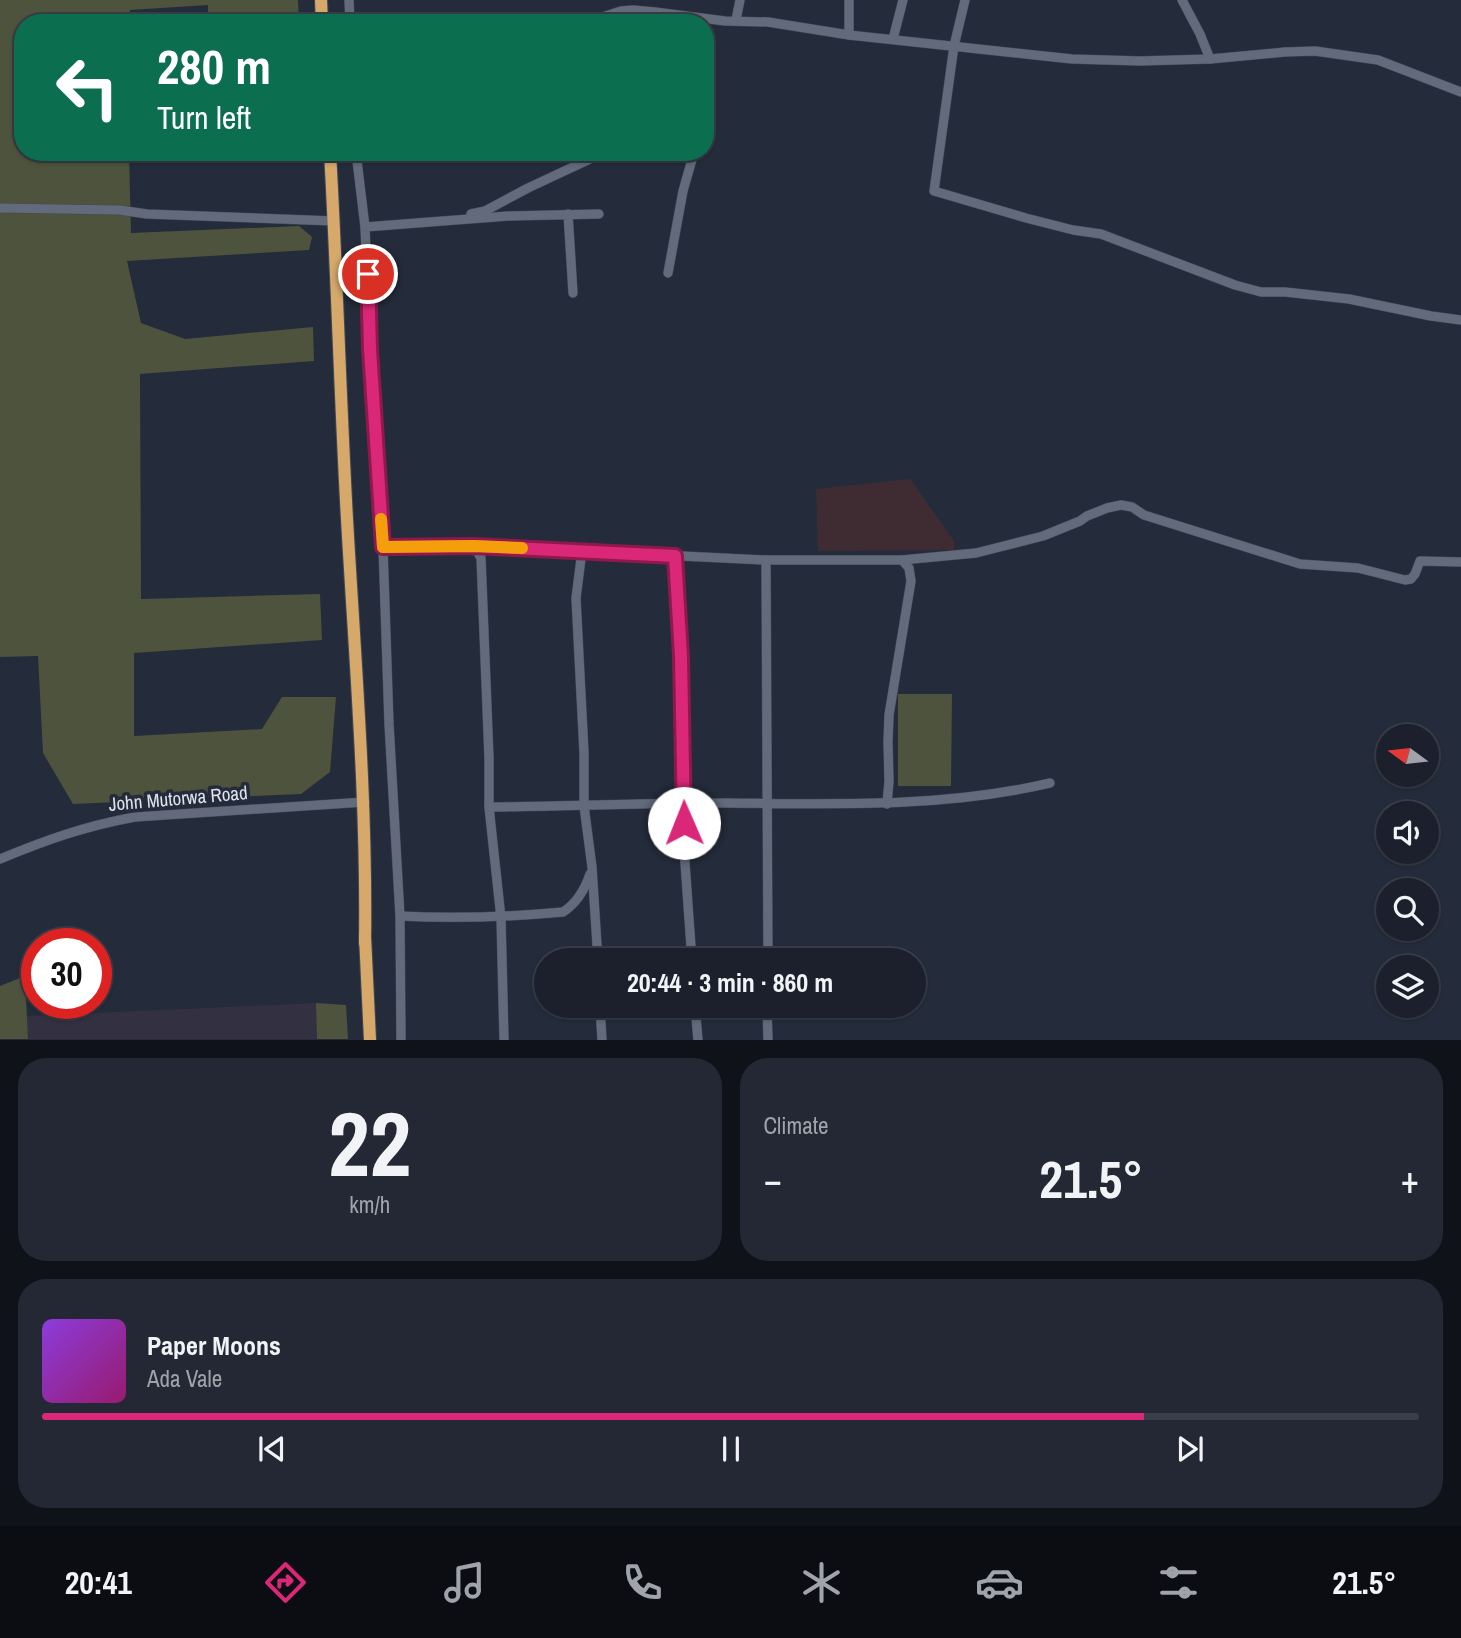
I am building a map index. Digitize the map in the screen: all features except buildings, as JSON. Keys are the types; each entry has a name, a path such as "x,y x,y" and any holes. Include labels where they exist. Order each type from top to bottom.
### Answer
{"highway":[{"path":"331,161 366,870 365,943 370,1040"}],"street":[{"path":"736,20 740,0"},
{"path":"849,0 849,35"},
{"path":"892,39 903,0"},
{"path":"965,0 954,46 934,191 1026,218 1101,234 1261,292 1349,299 1461,320"},
{"path":"1182,0 1210,59"},
{"path":"610,14 633,10 674,14"},
{"path":"714,18 1072,59 1210,59 1315,51 1378,60 1461,92"},
{"path":"357,161 365,227 383,547 389,724 400,916 401,1040"},
{"path":"449,221 485,211 586,161"},
{"path":"668,273 683,191 692,161"},
{"path":"0,208 119,210 147,214 334,221"},
{"path":"568,214 573,293"},
{"path":"365,227 508,216 599,214"},
{"path":"383,547 474,546 766,560 902,560 976,553 1043,536 1107,508 1121,505 1132,507 1144,515 1300,564 1358,568 1405,580 1411,579 1415,574 1420,561 1461,562"},
{"path":"474,546 481,558 489,807 501,918 503,1040"},
{"path":"582,551 576,598 584,806 592,867 597,948"},
{"path":"675,556 683,803 691,948"},
{"path":"766,560 768,948"},
{"path":"887,804 889,715 911,581 909,568 902,560"},
{"path":"489,807 683,803 887,804 989,795 1049,783"},
{"name":"John Mutorwa Road","path":"0,859 71,831 135,817 361,802"},
{"path":"400,916 501,918 563,912 570,908 586,887 592,867"},
{"path":"601,1018 603,1040"},
{"path":"696,1018 698,1040"},
{"path":"767,1018 768,1040"}],"shaded area":[{"path":"910,479 954,541 954,550 818,551 816,489"},
{"path":"316,1003 317,1039 28,1039 26,1019 112,1019 112,1012"}],"green space":[{"path":"0,0 298,0 299,14 208,14 208,5 130,10 130,14 14,14 14,161 129,161 131,233 299,226 312,237 309,250 127,261 141,323 185,339 313,327 314,361 140,374 141,599 320,594 322,640 134,653 134,736 262,729 282,697 336,697 330,772 301,794 73,804 43,753 38,656 0,657"},
{"path":"898,694 952,694 951,786 898,786"},
{"path":"21,978 21,1019 27,1019 28,1039 0,1039 0,986"},
{"path":"316,1003 346,1005 348,1039 317,1039"}],"slow traffic":[{"path":"381,519 383,547 522,548"}],"route":[{"path":"368,274 370,349 383,547 474,546 675,556 681,656 684,823"}]}
